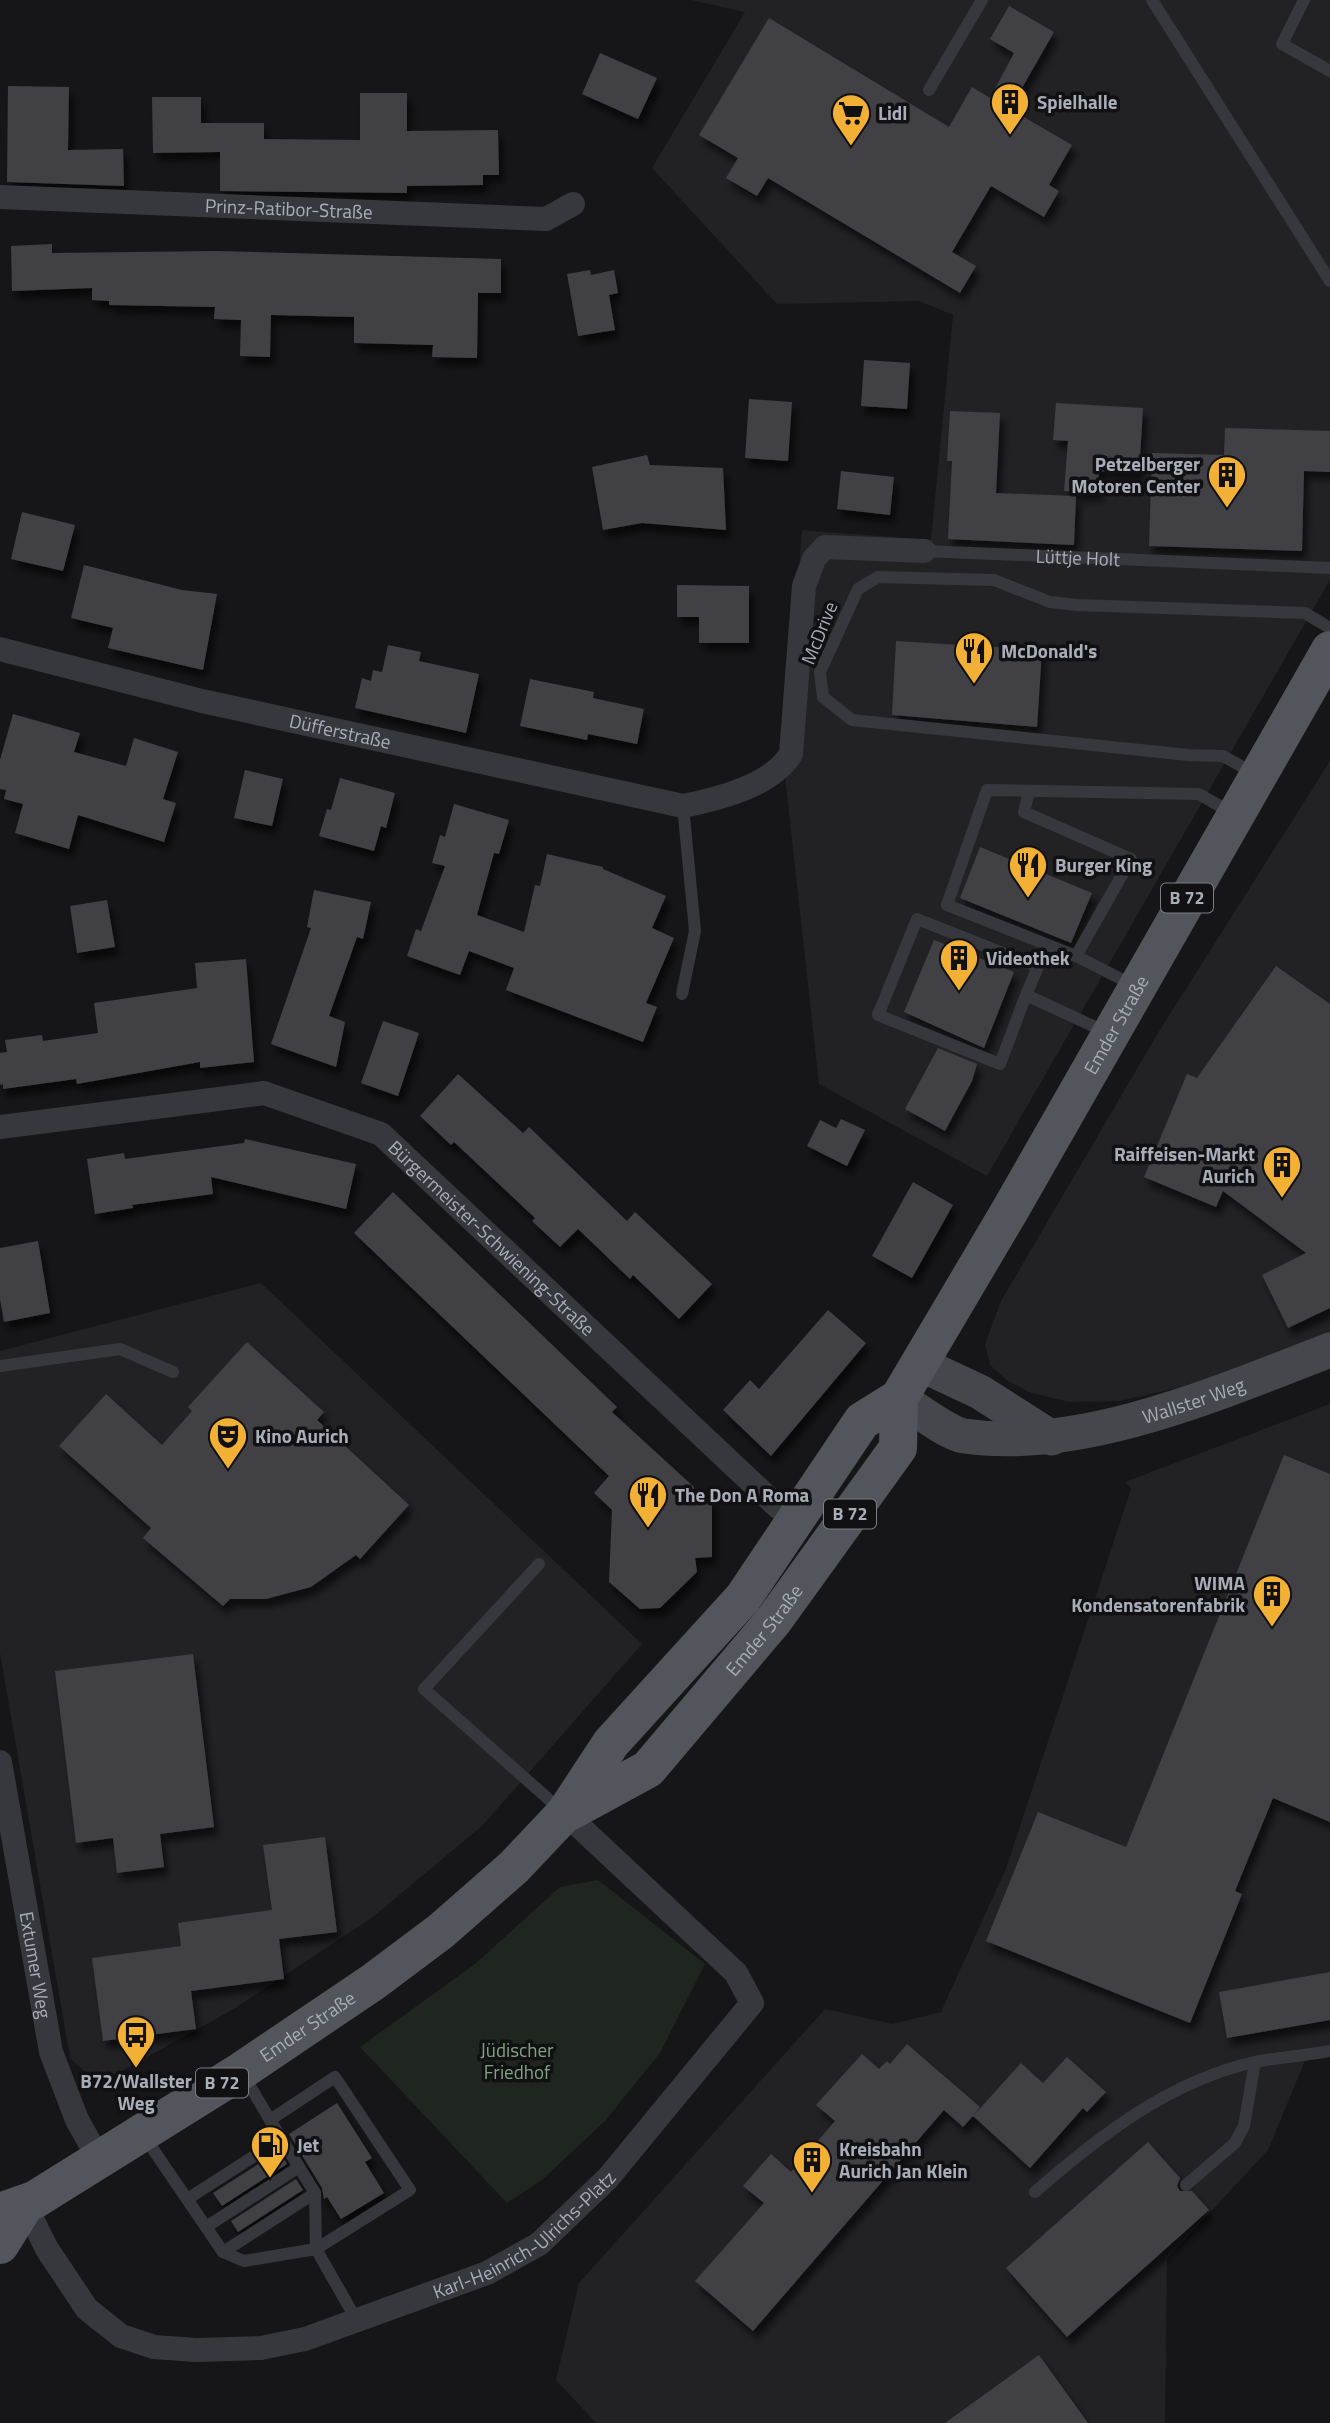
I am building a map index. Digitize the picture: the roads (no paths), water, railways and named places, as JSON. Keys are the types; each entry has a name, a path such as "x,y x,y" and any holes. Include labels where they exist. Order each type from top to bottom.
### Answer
{"main road":[{"name":"Emder Straße","path":"0,2245 12,2208 99,2159 241,2071 441,1931 514,1867 565,1814 611,1744 725,1619 862,1421 899,1398 1330,650"},
{"name":"Emder Straße","path":"565,1814 648,1769 774,1620 898,1448 899,1398"}],"street":[{"name":"Prinz-Ratibor-Straße","path":"0,197 546,219 573,204"},
{"name":"Lüttje Holt","path":"683,806 726,796 772,774 791,754 804,586 814,559 825,547 924,551"},
{"name":"Düfferstraße","path":"0,649 202,701 683,806"},
{"name":"Bürgermeister-Schwiening-Straße","path":"0,1127 264,1093 381,1134 778,1507 796,1520"},
{"name":"Wallster Weg","path":"899,1398 961,1436 1052,1438 1167,1410 1330,1350"},
{"path":"920,1364 979,1392 1052,1438"},
{"name":"Extumer Weg","path":"0,1762 51,2052 77,2120 99,2159"},
{"name":"Karl-Heinrich-Ulrichs-Platz","path":"12,2208 47,2249 87,2309 121,2336 154,2347 182,2349 261,2348 305,2339 487,2273 539,2244 608,2178 752,2003 736,1973 565,1814"}],"lane":[{"path":"929,90 982,0"},
{"path":"1152,0 1330,281"},
{"path":"1304,0 1282,44 1330,71"},
{"name":"Lüttje Holt","path":"924,551 1330,568"},
{"name":"McDrive","path":"1258,775 1223,756 852,720 824,697 820,672 858,589 878,577 994,580 1050,602 1077,605 1305,613 1330,628"},
{"path":"1136,986 1076,956 947,905 987,790 1199,794 1235,814"},
{"path":"1029,792 1024,812 1131,859 1076,956"},
{"path":"682,994 695,931 683,806"},
{"path":"917,919 1038,967 1026,995 1000,1064 878,1016 917,919"},
{"path":"1026,995 1110,1034"},
{"path":"0,1366 120,1349 173,1373"},
{"path":"539,1564 424,1689 565,1814"},
{"path":"1035,2192 1105,2134 1185,2086 1255,2062 1330,2051"},
{"path":"1186,2185 1235,2143 1244,2126 1255,2062"},
{"path":"241,2071 315,2193 316,2249 356,2319"},
{"path":"142,2133 223,2252 244,2261 316,2249 410,2190 335,2077 270,2120"},
{"path":"188,2198 282,2138"},
{"path":"206,2227 299,2167"},
{"path":"223,2252 315,2193"}],"place":[{"name":"Spielhalle","path":"1010,136"},
{"name":"Lidl","path":"851,147"},
{"name":"Petzelberger Motoren Center","path":"1227,509"},
{"name":"McDonald's","path":"974,685"},
{"name":"Burger King","path":"1028,899"},
{"name":"Videothek","path":"959,992"},
{"name":"Raiffeisen-Markt Aurich","path":"1282,1199"},
{"name":"Kino Aurich","path":"228,1470"},
{"name":"The Don A Roma","path":"648,1529"},
{"name":"WIMA Kondensatorenfabrik","path":"1272,1628"},
{"name":"B72/Wallster Weg","path":"136,2069"},
{"name":"Jet","path":"270,2179"},
{"name":"Kreisbahn Aurich Jan Klein","path":"812,2194"}],"park label":[{"name":"Jüdischer Friedhof","path":"517,2061"}]}
